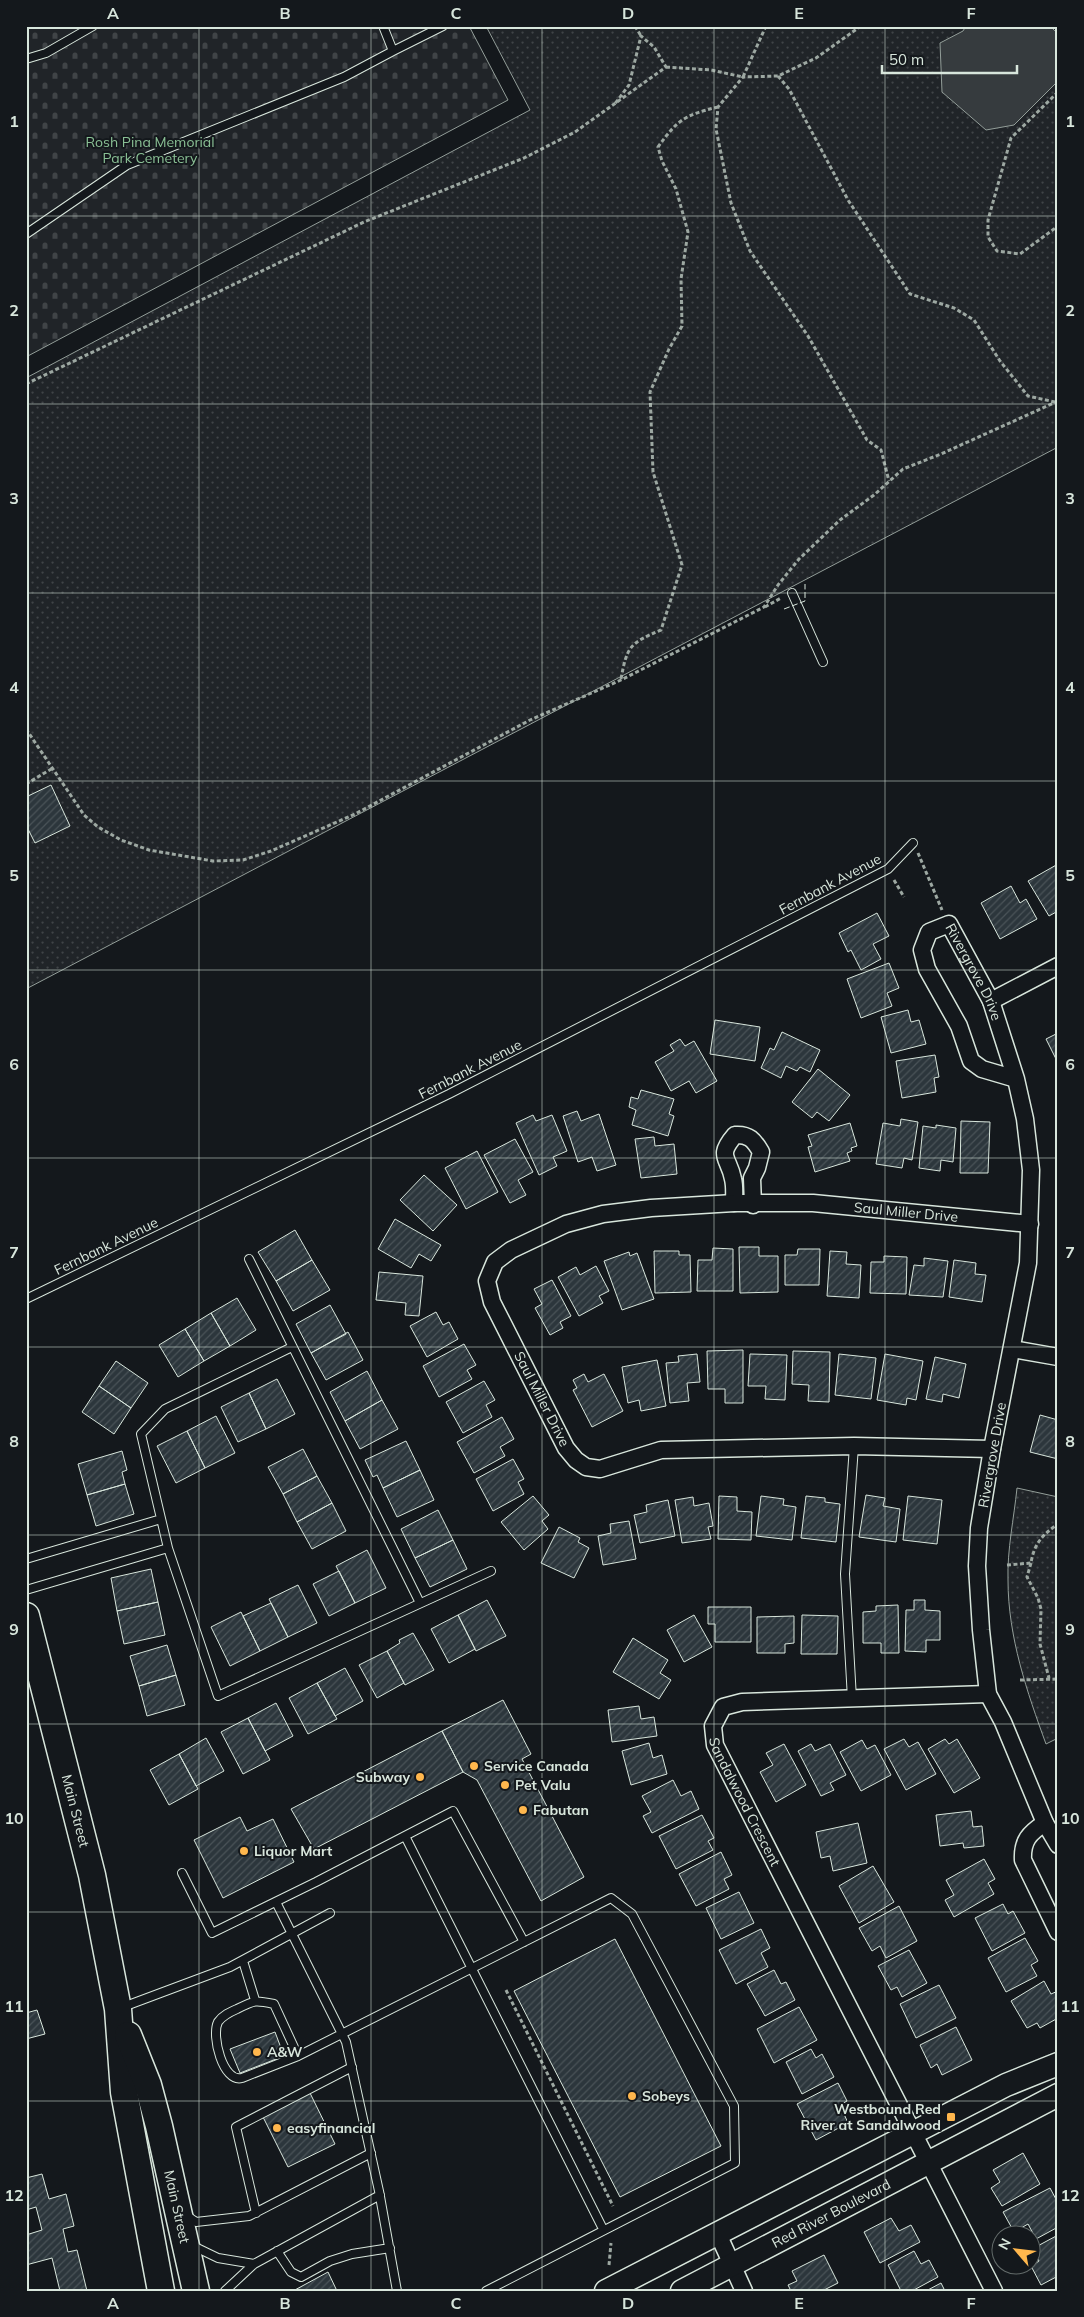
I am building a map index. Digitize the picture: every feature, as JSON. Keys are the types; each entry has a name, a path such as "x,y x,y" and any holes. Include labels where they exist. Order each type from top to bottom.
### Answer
{"main road":[{"name":"Main Street","path":"26,1616 92,1875 118,2009 126,2101 161,2291"},
{"name":"Main Street","path":"118,2009 148,2085 196,2291"}],"street":[{"name":"Rivergrove Drive","path":"1016,1079 982,1069 971,1061 959,1026 927,969 922,950 930,932 949,924 991,1001 1016,1079 1026,1119 1031,1170 1028,1263 992,1449 979,1528 977,1566 980,1630 988,1694 1003,1722 1045,1823 1058,1845"},
{"path":"991,1001 1058,966"},
{"path":"734,1204 733,1179 724,1159 726,1146 735,1136 744,1134 754,1140 760,1152 757,1168 752,1178 753,1205"},
{"name":"Saul Miller Drive","path":"992,1449 854,1446 661,1450 600,1469 586,1467 576,1460 566,1448 492,1302 487,1281 495,1262 511,1250 566,1224 603,1214 651,1208 813,1203 1030,1224"},
{"path":"1012,1349 1058,1357"},
{"name":"Sandalwood Crescent","path":"913,2132 715,1745 713,1726 723,1707 742,1702 988,1694"},
{"path":"1045,1823 1026,1838 1023,1848 1023,1860 1058,1932"},
{"path":"606,2291 1006,2085 1058,2064"},
{"name":"Red River Boulevard","path":"682,2291 1058,2095"},
{"path":"913,2132 994,2291"},
{"path":"718,2234 744,2291"}],"lane":[{"path":"26,60 46,53 93,26"},
{"path":"383,26 393,51"},
{"path":"26,234 127,165 344,77 443,26"},
{"path":"792,593 823,662"},
{"name":"Fernbank Avenue","path":"26,1299 449,1094 888,869 913,842"},
{"path":"249,1259 420,1604"},
{"path":"292,1347 165,1409 141,1434 168,1548 218,1696 491,1571"},
{"path":"852,1699 846,1574 854,1446"},
{"path":"26,1559 161,1519"},
{"path":"26,1590 168,1548"},
{"path":"182,1873 212,1933 453,1811 524,1942"},
{"path":"405,1836 603,2229"},
{"path":"298,2056 274,2004 255,2000 223,2016 215,2031 216,2042 225,2068 231,2077 242,2078 298,2056 611,1898 632,1914 734,2106 735,2163 603,2229 486,2291"},
{"path":"276,1902 342,2034 352,2067 380,2195 397,2291"},
{"path":"118,2009 243,1961 330,1913"},
{"path":"243,1961 255,2000"},
{"path":"256,2213 236,2127 352,2067"},
{"path":"177,2208 196,2222 249,2216 371,2153"},
{"path":"225,2291 254,2264 380,2195"},
{"path":"185,2242 218,2258 254,2264"},
{"path":"277,2251 291,2272 301,2277 330,2261 352,2254 390,2248"}],"path":[{"path":"634,26 641,36 654,47 666,67"},
{"path":"766,26 743,77 718,107 716,130 731,202 750,251 808,336 867,440 882,450 889,481"},
{"path":"26,384 364,222 524,158 575,132 666,67 711,70 743,77 778,76 816,58 862,26"},
{"path":"614,104 629,85 641,36"},
{"path":"778,76 789,89 848,200 910,294 954,308 974,320 1000,361 1028,396 1057,401"},
{"path":"1058,92 1011,138 988,220 988,238 998,251 1020,254 1058,226"},
{"path":"621,680 625,655 638,640 661,630 682,565 653,472 650,392 682,326 681,279 688,232 676,189 662,161 658,147 671,128 690,114 718,107"},
{"path":"764,607 778,585 799,559 840,520 874,495 903,469 941,454 1057,401"},
{"path":"26,729 84,815 121,840 149,850 179,857 213,861 243,860 272,851 355,814 530,720 621,680 792,593"},
{"path":"26,784 52,768"},
{"path":"913,842 949,924"},
{"path":"888,869 904,897"},
{"path":"1052,1678 1049,1678 1041,1652 1041,1609 1038,1598 1027,1578 1033,1549 1043,1535 1058,1524"},
{"path":"1006,1565 1031,1563"},
{"path":"1020,1680 1058,1679"},
{"path":"506,1990 613,2206"},
{"path":"609,2265 611,2242"}],"green space":[{"name":"Rosh Pina Memorial Park Cemetery","path":"26,26 469,26 508,100 26,357"},
{"path":"486,26 1058,26 1058,447 26,989 26,378 530,110"},
{"path":"1017,1488 1058,1497 1058,1738 1046,1744 1020,1664 1011,1622 1008,1580 1009,1557"}],"shaded area":[{"path":"966,26 1050,26 1058,34 1058,81 1014,125 986,130 942,92 940,43 963,31"}],"building":[{"path":"51,785 70,826 35,843 26,825 26,797"},
{"path":"1058,864 1058,911 1049,916 1028,881"},
{"path":"1011,886 1020,903 1026,899 1037,919 1000,939 981,903"},
{"path":"877,913 889,936 873,944 881,959 861,970 851,950 848,952 839,933"},
{"path":"889,963 899,988 887,993 892,1006 861,1018 847,979"},
{"path":"908,1010 911,1022 919,1020 926,1044 891,1053 881,1017"},
{"path":"715,1020 760,1027 755,1061 710,1054"},
{"path":"782,1032 820,1050 810,1072 800,1067 797,1071 786,1066 781,1078 761,1068 770,1048 774,1050"},
{"path":"1058,1033 1058,1063 1046,1039"},
{"path":"680,1039 685,1046 694,1041 717,1081 696,1093 689,1081 671,1091 655,1062 674,1051 670,1045"},
{"path":"935,1055 939,1077 934,1078 936,1092 902,1098 896,1061"},
{"path":"818,1069 850,1095 829,1121 817,1112 812,1118 792,1102"},
{"path":"641,1090 674,1099 669,1114 674,1116 668,1136 632,1125 636,1110 629,1107 631,1097 638,1099"},
{"path":"577,1111 581,1121 599,1114 616,1165 597,1171 592,1157 578,1162 563,1116"},
{"path":"533,1115 536,1121 552,1115 567,1151 553,1157 557,1166 539,1175 516,1123"},
{"path":"901,1119 918,1122 912,1160 904,1158 902,1168 876,1164 883,1123 900,1126"},
{"path":"961,1121 990,1122 988,1173 960,1173"},
{"path":"850,1123 857,1146 851,1148 852,1151 847,1153 850,1161 815,1172 808,1147 812,1146 808,1135"},
{"path":"936,1125 956,1128 953,1162 941,1160 940,1171 919,1168 923,1126 936,1128"},
{"path":"654,1137 655,1146 674,1144 677,1174 641,1178 635,1139"},
{"path":"515,1139 533,1172 518,1180 526,1195 510,1203 484,1155"},
{"path":"477,1151 498,1192 466,1209 445,1168"},
{"path":"424,1175 457,1205 433,1231 400,1200"},
{"path":"395,1219 441,1245 431,1261 419,1254 411,1268 378,1249"},
{"path":"295,1230 312,1260 276,1281 258,1252"},
{"path":"739,1247 759,1247 759,1256 778,1256 778,1292 740,1293"},
{"path":"713,1248 733,1249 733,1291 697,1291 698,1260 712,1260"},
{"path":"798,1249 820,1249 819,1285 785,1285 785,1255 797,1255"},
{"path":"654,1251 679,1251 679,1255 690,1255 691,1292 655,1293"},
{"path":"830,1251 847,1252 846,1264 861,1265 859,1298 827,1296"},
{"path":"629,1252 630,1256 637,1253 654,1299 622,1310 604,1261"},
{"path":"884,1256 907,1257 906,1294 870,1293 871,1262 884,1262"},
{"path":"924,1258 948,1261 943,1297 909,1295 914,1265 924,1266"},
{"path":"312,1260 330,1290 293,1311 276,1281"},
{"path":"954,1260 976,1263 975,1274 986,1275 982,1302 949,1297"},
{"path":"596,1266 609,1291 599,1296 603,1303 579,1316 558,1277 576,1267 580,1275"},
{"path":"379,1272 423,1276 419,1316 405,1315 406,1303 376,1300"},
{"path":"552,1280 571,1316 560,1322 563,1328 550,1335 535,1308 542,1304 534,1289"},
{"path":"237,1298 256,1330 230,1346 211,1313"},
{"path":"330,1305 346,1334 311,1353 296,1324"},
{"path":"436,1312 443,1325 449,1322 458,1339 427,1357 410,1326"},
{"path":"211,1313 230,1346 204,1361 185,1329"},
{"path":"185,1329 204,1361 178,1377 159,1345"},
{"path":"348,1332 363,1360 326,1380 311,1353"},
{"path":"464,1344 476,1365 467,1370 472,1379 439,1397 423,1366"},
{"path":"743,1350 743,1403 725,1403 725,1389 708,1389 707,1351"},
{"path":"793,1351 830,1352 829,1402 808,1401 809,1385 792,1384"},
{"path":"697,1354 700,1382 687,1383 689,1401 670,1403 666,1363 679,1362 678,1356"},
{"path":"750,1354 787,1355 785,1400 765,1399 766,1386 748,1386"},
{"path":"839,1354 876,1358 871,1399 835,1395"},
{"path":"885,1354 923,1361 916,1400 907,1398 906,1405 877,1400"},
{"path":"935,1357 966,1364 959,1398 943,1394 942,1402 926,1399"},
{"path":"657,1360 666,1406 641,1411 639,1400 628,1403 622,1367"},
{"path":"116,1361 148,1383 131,1408 99,1386"},
{"path":"367,1371 382,1400 345,1421 330,1392"},
{"path":"584,1374 588,1382 604,1374 623,1411 592,1427 573,1390 577,1388 573,1380"},
{"path":"277,1379 295,1414 266,1429 249,1393"},
{"path":"484,1381 495,1400 486,1405 492,1417 463,1433 446,1402"},
{"path":"99,1386 131,1408 114,1434 82,1412"},
{"path":"249,1393 266,1429 238,1442 221,1407"},
{"path":"382,1400 398,1429 360,1449 345,1421"},
{"path":"1040,1415 1058,1420 1058,1459 1030,1452"},
{"path":"216,1416 235,1453 205,1468 187,1431"},
{"path":"502,1417 514,1439 500,1447 505,1456 474,1473 457,1442"},
{"path":"187,1431 205,1468 176,1483 157,1446"},
{"path":"406,1441 420,1470 383,1488 377,1475 373,1477 365,1460"},
{"path":"303,1449 317,1476 283,1494 268,1467"},
{"path":"122,1451 127,1470 122,1472 125,1484 87,1495 78,1464"},
{"path":"513,1459 524,1479 518,1482 524,1494 493,1511 476,1479"},
{"path":"420,1470 434,1500 397,1517 383,1488"},
{"path":"317,1476 332,1503 297,1522 283,1494"},
{"path":"125,1484 134,1514 96,1526 87,1495"},
{"path":"866,1495 885,1498 883,1506 900,1509 896,1542 859,1537"},
{"path":"533,1496 549,1515 542,1521 548,1529 524,1550 501,1522"},
{"path":"719,1496 737,1497 737,1511 752,1512 751,1540 718,1539"},
{"path":"761,1496 784,1499 783,1505 796,1507 792,1540 756,1536"},
{"path":"806,1496 825,1498 825,1502 840,1504 836,1542 801,1538"},
{"path":"908,1496 942,1500 937,1544 903,1540"},
{"path":"693,1497 694,1506 709,1503 713,1526 708,1527 711,1539 682,1543 675,1500"},
{"path":"668,1500 675,1536 640,1543 634,1515 647,1512 646,1505"},
{"path":"332,1503 346,1531 312,1549 297,1522"},
{"path":"438,1510 453,1540 415,1558 401,1529"},
{"path":"629,1521 636,1559 603,1565 598,1536 611,1533 610,1524"},
{"path":"559,1527 580,1538 578,1542 589,1548 574,1578 541,1563"},
{"path":"453,1540 467,1569 430,1587 415,1558"},
{"path":"367,1550 386,1588 355,1603 336,1566"},
{"path":"151,1569 158,1602 117,1611 111,1578"},
{"path":"339,1571 355,1603 329,1616 313,1584"},
{"path":"298,1585 317,1623 288,1637 269,1599"},
{"path":"487,1600 506,1636 476,1651 458,1615"},
{"path":"914,1600 925,1600 925,1610 940,1611 940,1640 926,1640 926,1652 905,1651 906,1610 914,1610"},
{"path":"158,1602 165,1635 124,1644 117,1611"},
{"path":"271,1603 288,1637 260,1651 243,1616"},
{"path":"898,1605 899,1653 881,1653 881,1643 863,1643 863,1612 876,1611 876,1606"},
{"path":"708,1607 751,1607 751,1642 715,1642 715,1624 708,1624"},
{"path":"241,1612 260,1651 230,1666 211,1627"},
{"path":"458,1615 475,1649 449,1663 431,1629"},
{"path":"694,1615 712,1647 684,1662 667,1630"},
{"path":"802,1615 838,1616 837,1654 801,1654"},
{"path":"794,1616 794,1643 785,1644 785,1653 757,1653 757,1617"},
{"path":"413,1633 434,1670 405,1685 387,1651 400,1643 399,1640"},
{"path":"633,1638 668,1660 660,1673 671,1680 659,1699 613,1672"},
{"path":"167,1645 176,1675 139,1686 130,1656"},
{"path":"387,1651 404,1683 377,1698 359,1665"},
{"path":"345,1668 363,1701 335,1716 317,1683"},
{"path":"176,1675 185,1705 147,1716 139,1686"},
{"path":"317,1683 337,1719 308,1734 289,1698"},
{"path":"503,1700 531,1754 522,1759 584,1877 541,1901 477,1780 463,1772 442,1731"},
{"path":"276,1703 293,1736 265,1751 248,1718"},
{"path":"639,1706 641,1719 654,1717 657,1736 612,1742 608,1710"},
{"path":"248,1718 270,1760 243,1774 221,1732"},
{"path":"442,1731 463,1772 314,1849 291,1809"},
{"path":"206,1738 224,1771 196,1786 179,1754"},
{"path":"904,1739 909,1747 918,1742 936,1774 906,1790 884,1749"},
{"path":"945,1739 949,1744 957,1739 980,1778 954,1793 928,1749"},
{"path":"862,1740 867,1749 875,1745 891,1775 861,1791 840,1752"},
{"path":"649,1743 653,1758 662,1755 667,1774 631,1785 622,1751"},
{"path":"784,1744 806,1785 776,1802 760,1772 773,1765 766,1753"},
{"path":"811,1744 815,1751 830,1744 846,1775 830,1783 834,1790 821,1796 798,1751"},
{"path":"179,1754 198,1789 169,1805 150,1770"},
{"path":"673,1780 681,1796 691,1791 699,1809 652,1833 643,1816 651,1812 642,1796"},
{"path":"971,1811 973,1827 982,1826 984,1846 964,1848 963,1843 940,1846 936,1815"},
{"path":"702,1815 714,1838 708,1841 713,1850 676,1869 659,1836"},
{"name":"Liquor Mart","path":"240,1817 247,1831 273,1819 294,1862 223,1898 194,1840"},
{"path":"858,1823 867,1863 833,1871 830,1856 821,1858 816,1832"},
{"path":"721,1852 732,1875 724,1879 729,1889 696,1906 679,1874"},
{"path":"984,1859 995,1879 988,1883 994,1894 954,1917 945,1900 954,1895 946,1880"},
{"path":"873,1866 894,1902 859,1923 839,1886"},
{"path":"739,1892 754,1923 721,1939 706,1908"},
{"path":"1003,1904 1008,1914 1013,1911 1025,1933 992,1951 975,1918"},
{"path":"899,1906 917,1941 886,1958 880,1946 872,1951 859,1928"},
{"path":"761,1929 770,1948 761,1953 768,1967 736,1984 719,1950"},
{"path":"1025,1938 1038,1961 1031,1965 1037,1976 1006,1992 988,1958"},
{"name":"Sobeys","path":"615,1939 721,2146 620,2197 514,1991"},
{"path":"909,1950 927,1983 902,1997 897,1987 891,1990 878,1966"},
{"path":"774,1970 781,1984 786,1982 795,2000 765,2016 747,1984"},
{"path":"1044,1981 1051,1994 1058,1991 1058,2018 1040,2028 1037,2023 1027,2028 1011,2001"},
{"path":"939,1985 956,2018 916,2038 900,2004"},
{"path":"799,2007 817,2040 774,2063 757,2029"},
{"path":"37,2010 45,2034 26,2039 26,2013"},
{"path":"956,2027 972,2060 942,2075 937,2064 931,2068 920,2045"},
{"name":"A&W","path":"275,2032 284,2056 240,2073 230,2049"},
{"path":"811,2049 816,2058 822,2054 834,2077 802,2094 786,2062"},
{"path":"838,2083 847,2101 840,2105 848,2123 816,2140 797,2104"},
{"path":"310,2093 335,2144 288,2167 263,2117"},
{"path":"1023,2153 1040,2184 1002,2206 991,2188 1000,2182 993,2170"},
{"path":"42,2174 49,2199 66,2194 74,2226 63,2229 68,2252 77,2250 87,2291 60,2291 52,2258 26,2265 26,2235 42,2230 36,2207 26,2210 26,2178"},
{"path":"1050,2188 1058,2203 1058,2227 1042,2236 1042,2224 1010,2224 1003,2212"},
{"path":"891,2218 899,2231 911,2225 920,2242 880,2263 864,2232"},
{"path":"1058,2235 1058,2276 1041,2285 1035,2274 1042,2274 1042,2244"},
{"path":"914,2251 921,2264 929,2260 938,2277 912,2291 901,2291 888,2265"},
{"path":"824,2255 838,2283 822,2291 791,2291 788,2285 797,2281 792,2271"},
{"path":"328,2272 337,2291 293,2291"},
{"path":"941,2283 945,2291 926,2291"}],"fence":[{"path":"784,609 805,601 805,584"}],"place":[{"name":"Service Canada","path":"474,1766"},
{"name":"Subway","path":"420,1777"},
{"name":"Pet Valu","path":"505,1785"},
{"name":"Fabutan","path":"523,1810"},
{"name":"Liquor Mart","path":"244,1851"},
{"name":"A&W","path":"257,2052"},
{"name":"Sobeys","path":"632,2096"},
{"name":"Westbound Red River at Sandalwood","path":"951,2117"},
{"name":"easyfinancial","path":"277,2128"}]}
